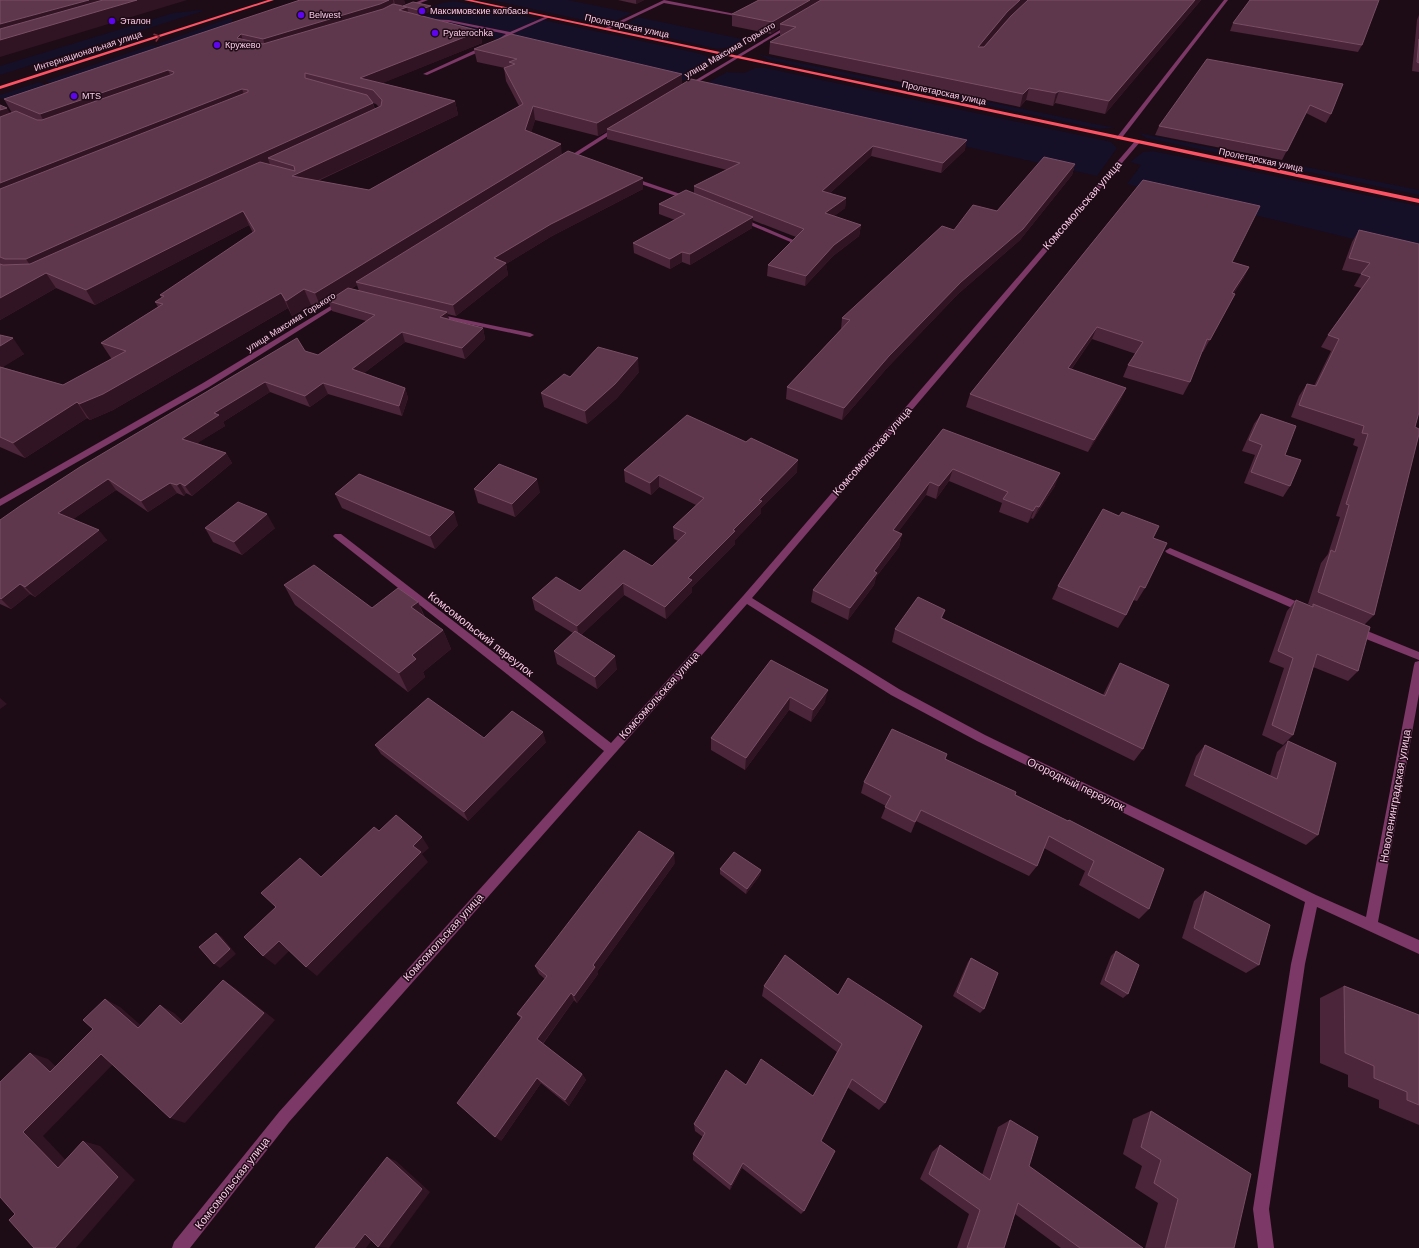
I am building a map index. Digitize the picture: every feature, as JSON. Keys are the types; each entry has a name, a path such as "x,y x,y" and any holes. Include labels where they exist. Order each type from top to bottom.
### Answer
{"main road":[{"name":"Интернациональная улица","path":"0,88 272,0"},
{"name":"Пролетарская улица","path":"466,0 1419,201"}],"street":[{"path":"401,9 426,0"},
{"path":"605,29 666,1 736,16 764,0"},
{"path":"1119,138 1226,0"},
{"path":"425,74 499,41 510,33 548,17"},
{"path":"424,20 449,21 510,33"},
{"name":"улица Максима Горького","path":"679,91 794,24"},
{"path":"555,167 627,123"},
{"name":"Комсомольская улица","path":"180,1248 284,1117 610,749 746,599 1137,142"},
{"path":"568,158 576,161"},
{"path":"628,178 694,200"},
{"path":"730,215 795,242"},
{"name":"улица Максима Горького","path":"0,503 10,495 206,385 345,299"},
{"path":"430,315 530,336"},
{"path":"0,492 10,495"},
{"name":"Комсомольский переулок","path":"338,536 610,749"},
{"path":"1170,551 1313,613"},
{"name":"Огородный переулок","path":"746,599 896,692 955,724 1312,899 1419,947"},
{"path":"1348,627 1419,656"},
{"name":"Новоленинградская улица","path":"1371,926 1419,665"},
{"path":"1266,1248 1261,1209 1298,964 1312,899"}],"shaded area":[{"path":"491,0 568,0 632,13 613,22 597,23"},
{"path":"454,1 697,53 713,58 716,62 709,63 699,69 703,71 685,80 677,80 604,65 451,28 403,11 425,16 438,11 428,8"},
{"path":"203,11 0,75 0,66 173,13"},
{"path":"638,17 742,39 739,42 746,44 738,48 731,47 718,49 621,27"},
{"path":"230,18 233,19 229,27 167,48 159,46 162,45 154,45"},
{"path":"152,45 165,49 58,85 45,81"},
{"path":"757,54 1115,128 1099,129 770,60"},
{"path":"755,68 766,68 1107,141 1111,142 1117,148 1097,176 789,107 705,84 727,72 744,73"},
{"path":"39,82 52,87 9,101 0,98 0,95"},
{"path":"1139,133 1419,190 1419,195 1146,138"},
{"path":"1153,151 1419,206 1419,255 1127,184 1141,165 1130,162 1143,152"}],"building":[{"path":"0,0 89,0 0,24"},
{"path":"103,0 137,0 0,40 0,29"},
{"path":"300,0 389,0 263,39 241,34 237,38 263,44 383,9 393,4 407,7 399,10 480,31 360,78 455,101 292,176 369,190 523,104 504,68 515,64 509,62 517,59 474,49 511,34 682,74 597,123 533,106 525,130 561,144 315,293 304,289 286,301 281,293 103,394 79,404 77,402 13,443 0,437 0,367 63,385 126,351 101,343 163,304 155,302 164,296 160,295 255,231 243,211 86,290 46,273 0,298 0,264 30,264 260,162 295,171 294,166 268,158 381,106 382,100 373,90 305,73 305,78 367,95 373,103 26,259 5,259 0,257 0,189 248,92 248,90 242,89 0,183 0,117 16,111 37,120 42,120 173,74 174,72 168,70 40,114 4,99"},
{"path":"759,0 810,0 772,22 732,14"},
{"path":"821,0 1020,0 1007,12 978,47 984,47 1011,16 1028,0 1195,0 1109,101 1059,91 1056,93 1029,88 1023,94 770,42 796,27 780,24"},
{"path":"1250,0 1379,0 1362,45 1233,23"},
{"path":"413,2 431,6 418,10 403,6"},
{"path":"1419,39 1419,63 1417,62"},
{"path":"1207,59 1343,84 1331,114 1310,105 1287,151 1159,126"},
{"path":"691,79 967,140 943,163 873,146 822,191 846,198 825,213 861,225 834,245 806,276 768,265 804,229 694,186 740,163 607,129"},
{"path":"0,105 7,108 0,110"},
{"path":"568,151 643,178 551,224 494,258 506,263 453,305 356,282"},
{"path":"1044,157 1075,164 1023,229 961,282 889,356 844,408 787,387 850,320 842,318 942,226 954,230 973,205 997,211"},
{"path":"1143,180 1260,206 1232,262 1249,267 1232,293 1235,294 1210,340 1207,339 1190,382 1128,365 1143,342 1097,327 1068,368 1126,388 1094,440 970,394"},
{"path":"686,190 753,217 690,254 682,252 670,259 633,243 685,214 659,204"},
{"path":"1359,230 1419,244 1419,412 1415,427 1419,429 1419,434 1374,615 1318,592 1331,550 1335,552 1349,505 1346,504 1368,434 1362,433 1364,426 1299,405 1307,384 1316,386 1339,339 1328,335 1370,277 1361,274 1370,263 1349,258"},
{"path":"348,288 447,312 440,317 483,328 462,348 402,332 352,369 405,388 399,406 323,383 305,396 265,382 214,413 219,415 182,439 226,453 185,486 180,483 177,485 170,483 141,501 108,479 58,513 99,530 25,587 20,584 1,599 0,598 0,520 80,467 297,338 305,351 318,355 375,315 328,301"},
{"path":"0,335 13,338 0,346"},
{"path":"598,347 638,358 615,384 585,411 541,393 564,374 570,377"},
{"path":"1261,414 1296,426 1285,455 1301,460 1290,486 1251,472 1262,445 1249,440"},
{"path":"687,415 746,442 751,438 798,460 759,500 762,501 733,530 735,531 688,578 692,580 665,607 623,583 577,626 532,598 556,577 580,591 624,550 652,566 686,533 673,527 704,498 659,475 650,483 624,470"},
{"path":"943,429 1060,473 1039,507 1036,506 1033,511 1003,499 1008,492 953,469 939,486 930,482 893,530 902,534 874,571 877,573 850,608 813,590"},
{"path":"499,464 537,479 512,504 474,489"},
{"path":"359,474 454,512 430,536 335,494"},
{"path":"238,502 267,514 234,542 205,528"},
{"path":"1103,509 1119,516 1122,512 1159,526 1153,538 1167,543 1145,588 1140,586 1126,615 1058,586"},
{"path":"314,565 372,608 398,588 418,602 411,607 443,630 412,655 416,659 399,673 284,585"},
{"path":"918,597 945,610 941,618 1105,696 1120,663 1169,685 1143,749 895,629"},
{"path":"1296,600 1313,607 1313,604 1370,627 1358,671 1317,654 1293,735 1272,725 1293,658 1278,651"},
{"path":"575,631 615,656 595,677 554,651"},
{"path":"771,660 828,690 813,710 790,697 746,758 711,738"},
{"path":"428,698 484,738 512,711 543,732 464,812 375,745"},
{"path":"892,729 947,754 945,759 1016,792 1015,795 1068,821 1069,820 1164,869 1149,909 1088,875 1094,861 1049,836 1037,866 921,810 915,822 885,807 891,796 864,782"},
{"path":"1288,741 1336,763 1318,835 1194,775 1205,745 1277,779"},
{"path":"396,815 422,837 413,846 421,852 306,967 279,941 263,956 244,937 276,907 261,893 300,858 321,877 374,827 379,831"},
{"path":"639,831 674,853 593,965 595,967 574,996 571,993 537,1039 582,1074 565,1100 537,1078 495,1137 457,1103 522,1017 517,1014 547,976 535,966"},
{"path":"734,852 761,870 747,889 720,869"},
{"path":"1205,891 1270,925 1259,965 1194,928"},
{"path":"216,933 230,949 214,964 199,947"},
{"path":"1116,951 1139,965 1128,994 1105,980"},
{"path":"785,955 838,995 848,978 922,1026 885,1103 852,1079 821,1141 835,1151 804,1211 743,1163 731,1185 693,1154 705,1133 694,1124 726,1070 746,1085 761,1059 813,1096 842,1044 764,986"},
{"path":"971,958 998,973 984,1009 957,992"},
{"path":"223,980 264,1013 170,1118 101,1054 23,1132 58,1168 83,1141 118,1177 55,1248 34,1248 9,1220 15,1214 0,1197 0,1082 30,1053 50,1072 93,1029 83,1020 105,999 138,1028 160,1005 181,1024"},
{"path":"1344,986 1419,1015 1419,1105 1407,1100 1407,1092 1374,1078 1374,1066 1345,1053"},
{"path":"1151,1111 1251,1174 1234,1248 1165,1248 1178,1199 1154,1183 1161,1160 1141,1147"},
{"path":"1010,1120 1038,1137 1029,1166 1143,1248 1080,1248 1018,1203 1004,1248 967,1248 980,1210 929,1174 940,1145 990,1180"},
{"path":"387,1157 422,1189 378,1247 365,1234 354,1248 315,1248"}],"place":[{"name":"Максимовские колбасы","path":"422,11"},
{"name":"Belwest","path":"301,15"},
{"name":"Эталон","path":"112,21"},
{"name":"Pyaterochka","path":"435,33"},
{"name":"Кружево","path":"217,45"},
{"name":"MTS","path":"74,96"}]}
